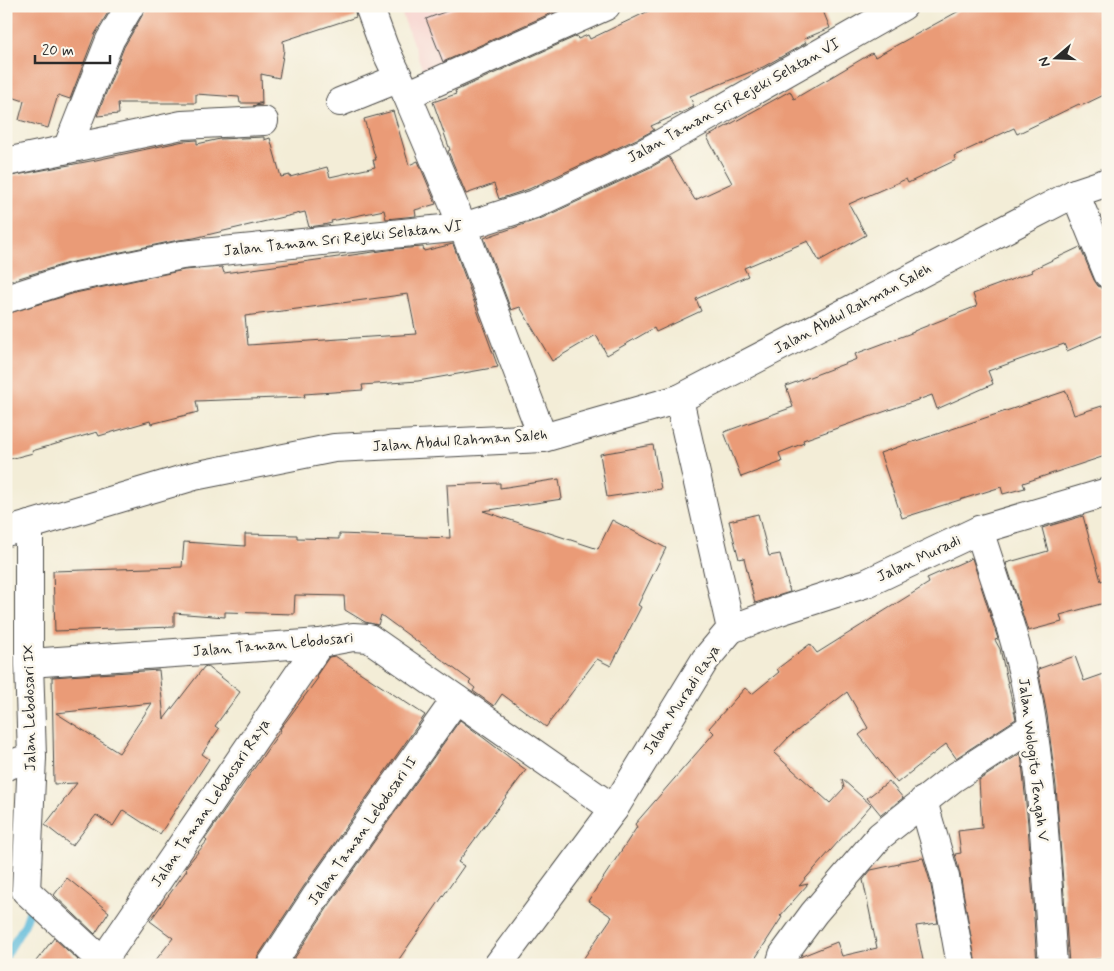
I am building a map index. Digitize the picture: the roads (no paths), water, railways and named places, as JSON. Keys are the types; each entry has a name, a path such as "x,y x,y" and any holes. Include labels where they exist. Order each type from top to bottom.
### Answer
{"street":[{"path":"67,149 110,40 130,6"},
{"path":"369,6 384,47 463,227 543,438"},
{"path":"340,102 402,87 606,6"},
{"name":"Jalan Taman Sri Rejeki Selatan VI","path":"6,299 71,278 182,255 463,227 535,204 646,152 903,6"},
{"path":"6,162 182,125 264,121"},
{"name":"Jalan Abdul Rahman Saleh","path":"18,529 194,476 334,448 543,438 679,399 1075,192 1108,182"},
{"path":"1075,192 1108,274"},
{"path":"679,399 731,628"},
{"name":"Jalan Muradi","path":"731,628 867,583 979,530 1108,492"},
{"name":"Jalan Lebdosari IX","path":"18,529 29,663 32,756 21,896"},
{"name":"Jalan Wologito Tengah V","path":"979,530 1011,629 1025,683 1041,800 1053,965"},
{"name":"Jalan Muradi Raya","path":"498,965 614,809 705,660 731,628"},
{"name":"Jalan Taman Lebdosari","path":"29,663 320,643 353,637 368,638 614,809"},
{"name":"Jalan Taman Lebdosari Raya","path":"103,964 320,643"},
{"name":"Jalan Taman Lebdosari II","path":"271,965 317,895 456,699"},
{"path":"780,965 783,955 814,913 880,836 952,778 1032,727"},
{"path":"6,766 32,756"},
{"path":"924,801 945,877 961,965"},
{"path":"21,896 58,921 103,964"}],"waterway":[{"path":"6,956 25,924 32,904"}]}
